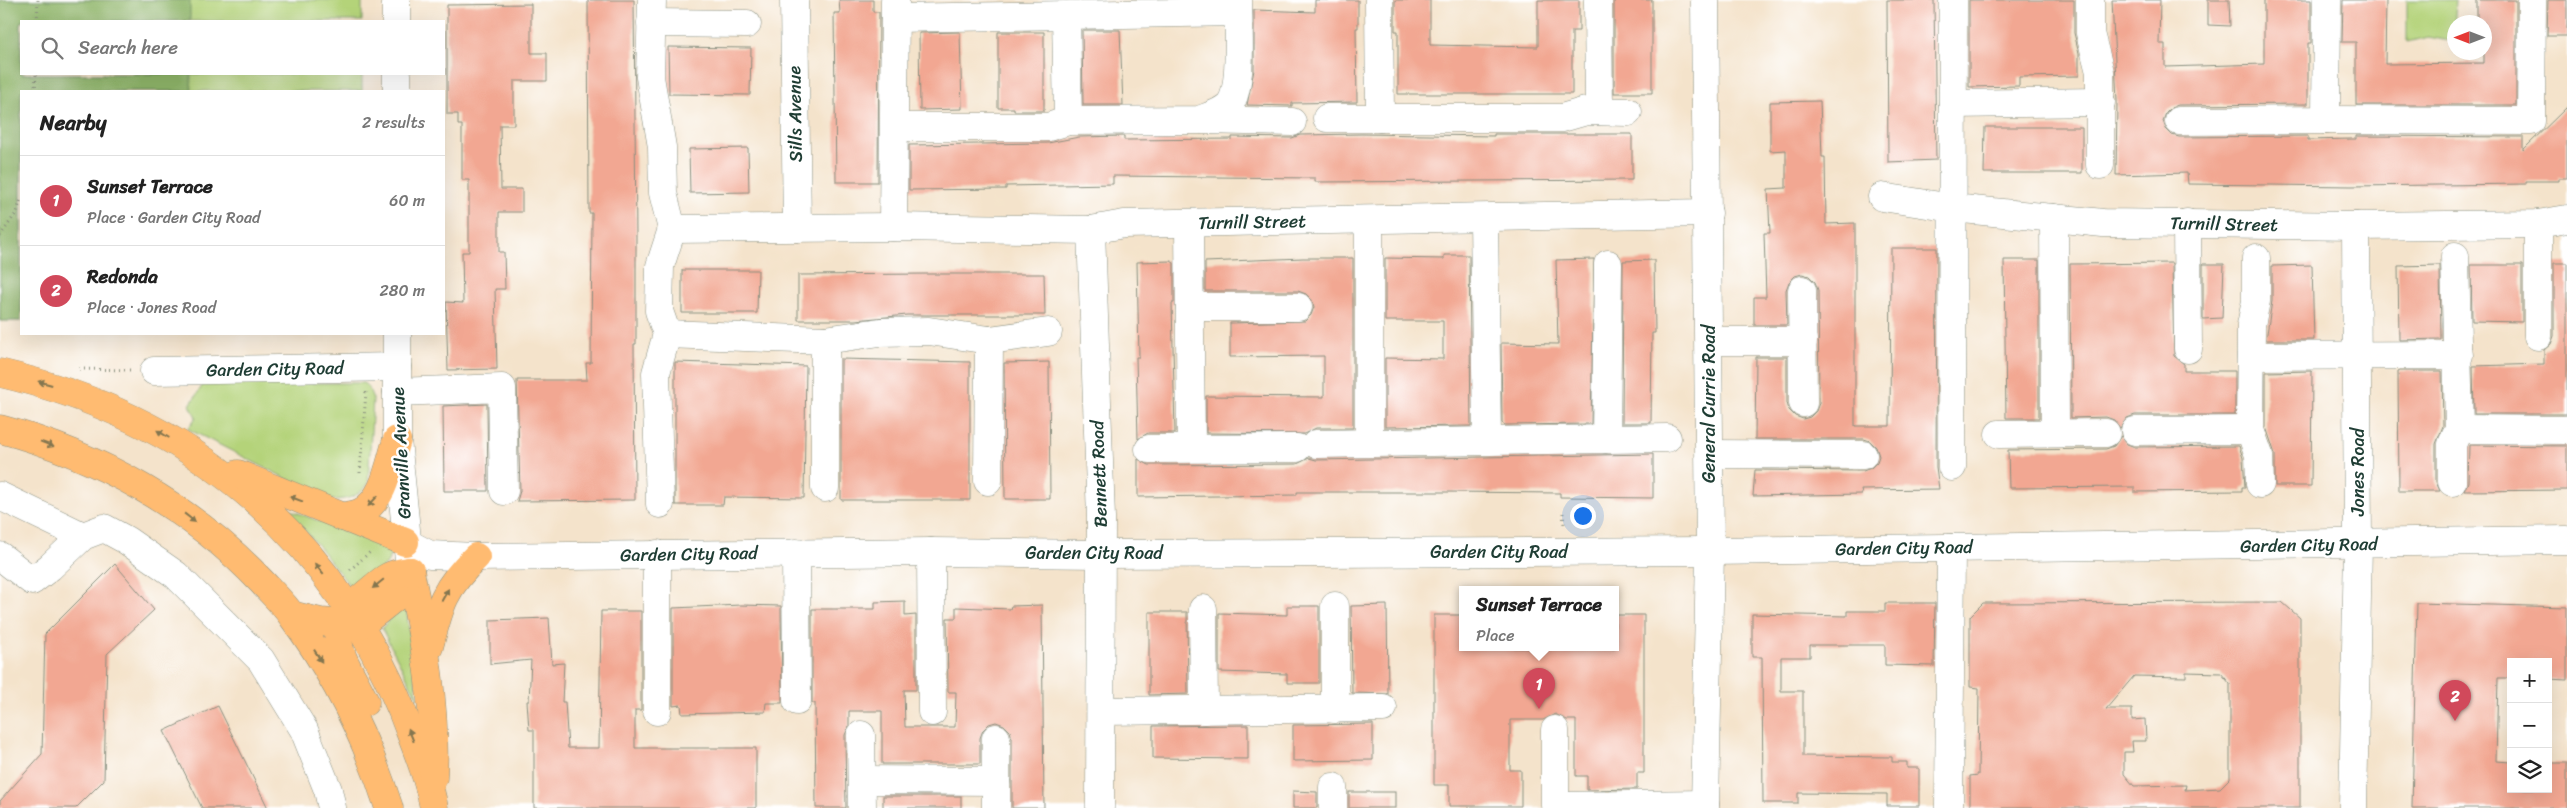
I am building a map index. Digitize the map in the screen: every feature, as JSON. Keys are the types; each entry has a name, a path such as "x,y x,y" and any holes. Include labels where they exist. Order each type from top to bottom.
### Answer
{"main road":[{"path":"0,373 47,384 102,403 154,428 204,460 255,500 292,534 350,619 394,693 417,749 433,803"},
{"path":"0,429 29,437 76,455 126,479 188,515 242,561 292,615 352,713 375,764 389,808"},
{"path":"342,517 360,512 372,504 380,493 397,440"},
{"path":"204,460 406,542"},
{"path":"426,658 442,601 456,577 476,557"},
{"path":"292,615 350,619 398,595 420,563"},
{"path":"420,563 426,658 435,745 433,803"},
{"path":"350,619 338,642 342,658 390,756 400,789 397,808"}],"street":[{"path":"396,0 396,20"},
{"name":"Sills Avenue","path":"794,0 796,228"},
{"path":"1379,0 1380,118"},
{"path":"1598,0 1599,111"},
{"name":"General Currie Road","path":"1705,0 1710,454 1705,806"},
{"path":"1952,468 1953,0"},
{"path":"2090,0 2090,32 2100,72 2100,165"},
{"path":"2326,120 2327,0"},
{"path":"2179,121 2531,121 2532,0"},
{"path":"893,227 895,127 894,9 1066,15 1238,6 1237,86 1230,104 1218,113 1199,120"},
{"path":"660,504 656,374 667,334 659,311 660,266 672,229 663,193 662,146 650,77 652,12 747,24"},
{"path":"1066,15 1068,121"},
{"path":"396,75 396,90"},
{"path":"1953,104 2101,102"},
{"path":"1327,118 1562,118 1586,111 1628,112"},
{"path":"895,127 1048,127 1068,121 1199,120 1292,122"},
{"name":"Turnill Street","path":"1882,197 1954,208 2103,223 2356,226 2538,224 2567,219"},
{"name":"Turnill Street","path":"672,229 893,227 1091,230 1124,224 1708,213"},
{"path":"1484,218 1487,439"},
{"path":"2054,218 2055,433"},
{"path":"1369,220 1369,442"},
{"path":"2187,223 2188,349"},
{"path":"1189,224 1191,448"},
{"path":"2538,224 2538,336"},
{"name":"Jones Road","path":"2353,808 2358,544 2356,226"},
{"name":"Bennett Road","path":"1091,230 1101,554 1100,808"},
{"path":"2452,482 2452,444 2460,429 2455,256"},
{"path":"2256,258 2256,301 2251,325 2250,430 2259,455 2260,484"},
{"path":"1606,439 1608,264"},
{"path":"1802,290 1803,403"},
{"path":"1190,307 1298,307"},
{"path":"667,334 825,340 880,332 929,331 989,340 1048,332"},
{"name":"Granville Avenue","path":"397,335 397,440 406,542 420,563"},
{"path":"825,340 825,488"},
{"path":"988,482 989,340"},
{"path":"1709,341 1803,341"},
{"path":"2251,356 2459,355"},
{"name":"Garden City Road","path":"154,371 397,380 502,388 504,491"},
{"path":"2460,429 2567,430"},
{"path":"2135,431 2250,430"},
{"path":"1999,434 2106,433"},
{"path":"1149,449 1306,446 1369,442 1487,439 1667,438"},
{"path":"1710,454 1863,455"},
{"path":"0,496 83,536"},
{"path":"0,556 32,581 83,536 104,528 126,540 176,575 261,660 304,730 328,790 332,808"},
{"name":"Garden City Road","path":"420,563 476,557 657,554 1710,551 2567,540"},
{"path":"1949,808 1951,548"},
{"path":"931,552 932,712"},
{"path":"796,553 797,701"},
{"path":"657,554 657,711"},
{"path":"1335,606 1335,709"},
{"path":"1202,609 1204,710"},
{"path":"1101,711 1383,708"},
{"path":"1555,730 1555,806 1705,806"},
{"path":"861,735 862,808"},
{"path":"996,738 996,808"},
{"path":"862,780 996,780"}],"path":[{"path":"38,0 38,20"},
{"path":"35,90 36,75"},
{"path":"0,236 17,212 20,202"},
{"path":"359,482 366,389"},
{"path":"1563,513 1564,525"},
{"path":"343,576 375,546"}],"green space":[{"path":"0,0 362,0 362,20 20,20 20,75 362,75 362,90 20,90 20,321 0,321"},
{"path":"0,0 190,0 190,20 20,20 20,75 191,75 191,90 20,90 20,321 0,321"},
{"path":"2407,0 2456,0 2455,15 2447,15 2447,40 2428,37 2407,42"},
{"path":"204,383 363,383 368,386 373,399 368,484 364,489 351,497 329,500 188,429 196,417 190,405"},
{"path":"283,507 392,550 387,564 354,591 310,536"},
{"path":"406,606 418,699 382,629 391,616"}],"building":[{"path":"588,0 634,0 636,238 636,344 634,344 635,500 517,501 520,491 517,380 587,380 586,363 591,363 592,213 589,213"},
{"path":"839,0 873,0 873,12 879,12 878,182 836,182 834,13 840,13"},
{"path":"1315,0 1358,0 1358,28 1356,28 1357,102 1292,103 1292,106 1247,105 1254,70 1254,10 1315,12"},
{"path":"1395,0 1430,0 1430,45 1538,47 1538,0 1579,0 1579,31 1572,31 1572,94 1398,94 1398,31 1395,31"},
{"path":"1614,0 1652,0 1652,93 1614,93"},
{"path":"1887,0 1934,0 1936,160 1888,162"},
{"path":"1969,0 2074,0 2074,33 2079,53 2079,76 2019,77 2019,86 1969,87"},
{"path":"2112,0 2160,0 2159,44 2165,44 2165,67 2264,64 2264,0 2311,0 2311,43 2308,43 2308,104 2178,105 2166,113 2163,121 2166,129 2172,135 2179,137 2308,136 2308,140 2356,139 2356,136 2523,137 2523,150 2567,107 2567,178 2559,178 2559,181 2526,181 2526,184 2351,186 2188,184 2187,173 2116,175 2117,101"},
{"path":"2208,0 2229,0 2230,26 2208,25"},
{"path":"2343,0 2386,0 2385,64 2484,63 2484,60 2492,60 2492,15 2477,15 2477,0 2516,0 2516,105 2356,105 2356,42 2342,42"},
{"path":"2548,0 2567,0 2567,36 2547,36"},
{"path":"531,4 531,53 547,53 547,81 514,81 514,125 500,125 501,189 522,189 522,212 499,212 499,252 504,252 505,289 495,289 497,369 448,370 446,302 463,303 462,252 469,252 469,180 462,180 462,125 458,125 458,114 447,114 447,5"},
{"path":"1082,30 1120,30 1123,105 1083,105"},
{"path":"960,32 962,109 920,110 919,33"},
{"path":"998,32 1044,32 1044,111 1014,111 1014,108 998,108"},
{"path":"668,47 751,48 750,95 669,94"},
{"path":"1820,101 1822,157 1825,157 1826,224 1855,223 1855,426 1890,426 1891,248 1937,248 1936,467 1939,489 1861,490 1862,494 1753,496 1755,470 1863,471 1871,468 1877,462 1879,456 1876,447 1870,441 1864,439 1755,439 1756,357 1787,357 1787,403 1789,410 1795,416 1803,419 1810,417 1816,411 1819,403 1818,290 1815,282 1809,276 1802,274 1795,276 1789,282 1786,290 1787,325 1754,325 1754,297 1766,297 1764,233 1770,233 1768,189 1786,188 1786,150 1770,151 1770,102"},
{"path":"1985,127 2082,127 2082,173 1984,173"},
{"path":"1494,134 1632,134 1632,180 1315,182 1315,178 1113,176 1113,184 1006,186 1006,189 909,190 909,145 1048,143 1079,137 1124,136 1124,140 1232,139 1232,137 1292,138 1300,135 1494,136"},
{"path":"748,148 749,192 690,193 689,149"},
{"path":"1444,255 1469,255 1471,426 1385,427 1385,358 1443,359 1443,321 1385,321 1385,258 1444,259"},
{"path":"1353,258 1353,428 1316,428 1304,434 1206,433 1206,396 1324,397 1324,356 1230,357 1230,323 1305,321 1311,315 1314,307 1312,300 1306,294 1298,291 1205,291 1205,262"},
{"path":"1594,259 1591,424 1505,425 1502,423 1501,343 1558,344 1556,260"},
{"path":"1654,260 1655,333 1652,333 1651,423 1622,423 1623,261"},
{"path":"2004,260 2039,260 2039,418 2006,418"},
{"path":"1171,261 1174,263 1174,303 1172,303 1175,433 1148,433 1138,439 1136,357 1139,357 1137,262"},
{"path":"2172,263 2174,356 2184,364 2184,371 2235,371 2235,415 2135,415 2127,418 2120,428 2114,420 2106,417 2071,418 2070,264"},
{"path":"2554,263 2567,263 2567,414 2474,414 2473,366 2544,364 2544,350 2551,344 2554,336"},
{"path":"2203,264 2224,264 2222,318 2203,319"},
{"path":"2312,265 2314,340 2266,340 2272,301 2272,266"},
{"path":"2440,265 2441,339 2399,340 2398,266"},
{"path":"2471,265 2522,265 2522,322 2472,321"},
{"path":"682,270 758,270 757,313 682,313"},
{"path":"1044,274 1045,315 907,315 855,320 798,320 798,275"},
{"path":"841,359 970,362 970,500 841,500"},
{"path":"675,362 806,366 804,498 724,497 723,505 675,505"},
{"path":"1049,362 1050,499 1005,499 1004,363"},
{"path":"2312,371 2311,486 2275,486 2275,454 2266,427 2266,372"},
{"path":"2442,371 2443,426 2436,444 2436,482 2440,491 2399,491 2398,372"},
{"path":"487,404 488,491 444,491 443,406"},
{"path":"2121,436 2127,444 2135,447 2239,446 2243,458 2245,487 2242,487 2242,491 2134,492 2134,487 2009,488 2008,450 2106,449 2114,446"},
{"path":"2469,445 2567,446 2567,490 2464,491 2468,482"},
{"path":"1653,454 1653,498 1560,497 1560,493 1446,492 1297,492 1297,495 1138,497 1138,459 1149,465 1297,464 1309,458 1316,460"},
{"path":"115,564 154,610 107,654 104,780 76,808 0,808 0,801 42,754 45,634"},
{"path":"905,601 905,616 916,615 916,690 904,690 905,727 955,727 956,692 948,692 947,618 956,618 956,607 1010,609 1011,606 1042,605 1044,808 1012,808 1012,738 1010,731 1004,725 996,722 989,724 983,730 980,738 980,764 882,764 882,711 849,711 849,726 845,735 846,808 816,808 815,703 812,703 812,609 875,609 875,602"},
{"path":"2282,602 2300,618 2300,808 1970,808 1970,776 1978,775 1979,688 1970,687 1970,616 1983,603","holes":["2186,672 2221,673 2230,684 2230,778 2220,788 2185,790 2186,785 2134,786 2124,774 2124,752 2133,752 2132,741 2146,741 2145,719 2132,720 2132,709 2106,709 2134,676 2186,677"]},
{"path":"1885,603 1935,603 1934,666 1885,665 1885,645 1810,645 1810,657 1781,657 1781,691 1803,691 1803,756 1892,757 1892,762 1907,762 1907,768 1919,768 1919,806 1887,806 1887,794 1798,793 1798,803 1763,803 1762,657 1752,657 1752,614 1847,616 1847,611 1885,611"},
{"path":"2417,603 2567,607 2567,680 2552,679 2552,658 2507,658 2507,678 2498,678 2496,761 2507,762 2507,793 2552,793 2552,763 2567,763 2567,808 2412,808"},
{"path":"741,605 781,606 782,703 766,703 765,712 682,714 681,705 673,706 673,608"},
{"path":"1387,605 1388,694 1352,693 1351,606"},
{"path":"1287,606 1319,606 1319,683 1287,683 1287,674 1219,672 1219,613 1287,615"},
{"path":"601,611 641,611 641,710 635,710 635,748 756,748 756,808 534,808 534,730 529,730 527,701 529,701 531,660 490,664 490,620 549,618 552,664 564,663 562,702 565,702 568,748 599,748"},
{"path":"1149,612 1187,612 1188,694 1149,695"},
{"path":"1434,615 1459,615 1459,651 1619,651 1619,615 1644,615 1644,773 1637,773 1637,789 1587,790 1587,776 1576,776 1576,720 1567,720 1555,714 1543,720 1510,720 1510,770 1521,770 1521,806 1449,806 1449,785 1434,785"},
{"path":"218,706 268,808 202,808 164,731"},
{"path":"1373,724 1373,760 1293,761 1293,725"},
{"path":"1248,725 1248,759 1153,758 1153,726"},
{"path":"1293,791 1317,792 1317,808 1293,808"},
{"path":"1349,792 1395,792 1395,808 1349,808"},
{"path":"883,796 961,796 961,808 883,808"}],"place":[{"name":"Sunset Terrace","path":"1539,709"},
{"name":"Redonda","path":"2455,721"}]}
